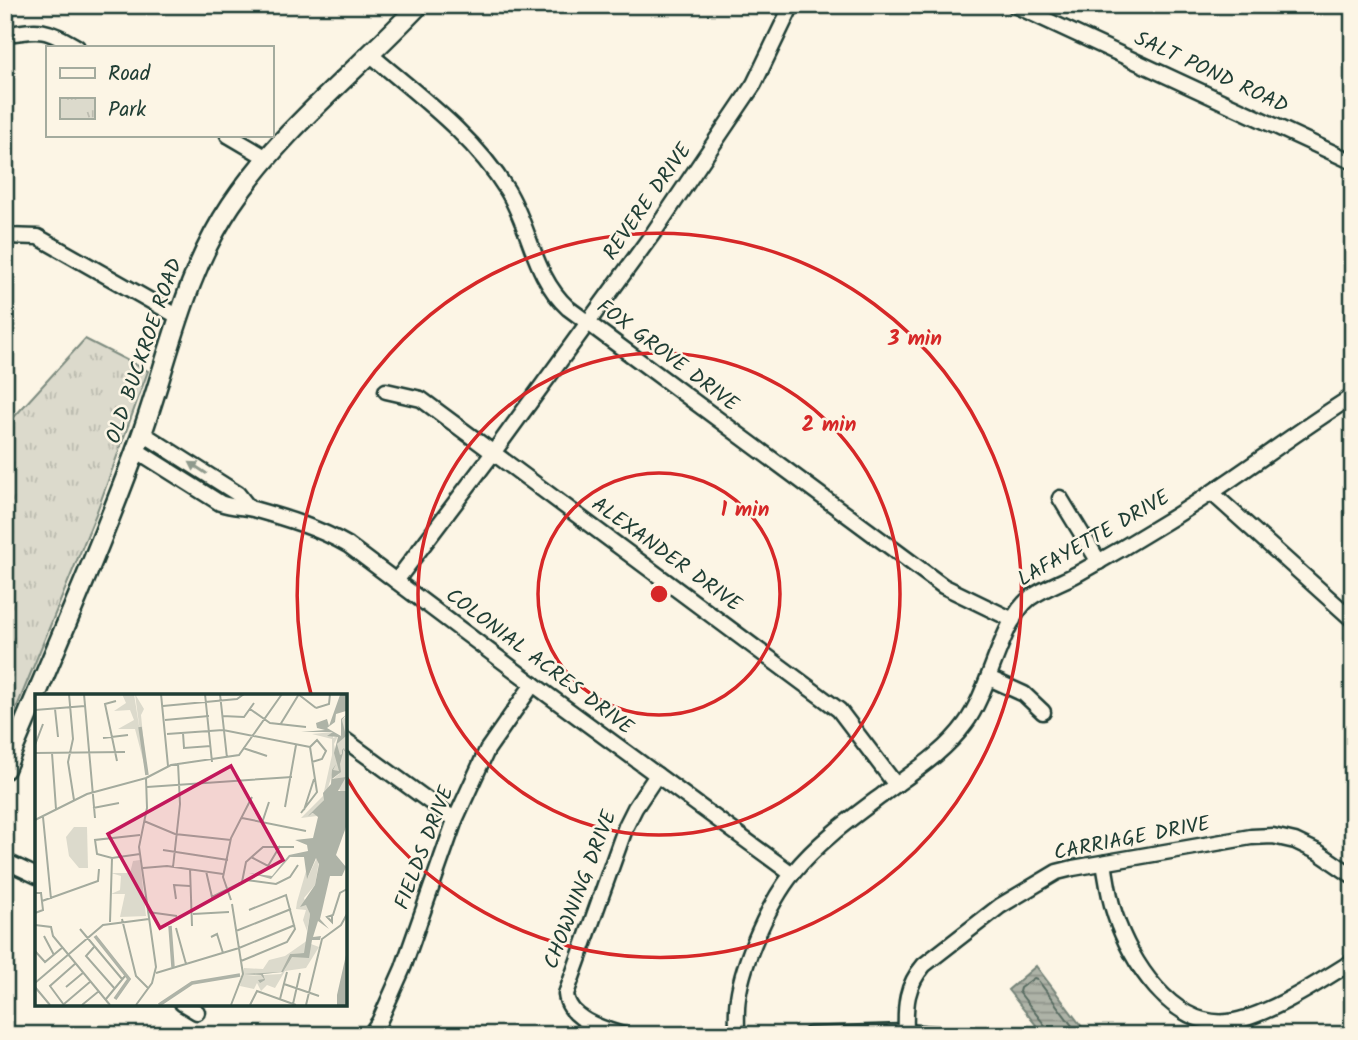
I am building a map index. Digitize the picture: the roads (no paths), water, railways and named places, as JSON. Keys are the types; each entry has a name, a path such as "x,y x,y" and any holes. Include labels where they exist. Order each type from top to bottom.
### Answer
{"main road":[{"name":"OLD BUCKROE ROAD","path":"36,694 136,450 179,317 203,254 219,224 267,158 419,5"},
{"name":"OLD BUCKROE ROAD","path":"5,769 35,696"}],"street":[{"name":"REVERE DRIVE","path":"396,581 588,325 654,232 754,84 792,5"},
{"name":"SALT POND ROAD","path":"1014,5 1353,162"},
{"path":"5,35 31,30 50,32 75,46"},
{"name":"FOX GROVE DRIVE","path":"370,55 453,126 489,164 524,222 544,280 557,298 588,325 943,586 1013,620"},
{"path":"230,136 267,158"},
{"path":"5,236 38,237 179,317"},
{"name":"ALEXANDER DRIVE","path":"386,390 421,399 839,710 896,785"},
{"name":"LAFAYETTE DRIVE","path":"737,1035 738,997 746,969 767,914 792,874 833,833 939,752 958,734 977,706 1018,610 1030,598 1099,562 1212,493 1294,434 1353,397"},
{"name":"COLONIAL ACRES DRIVE","path":"142,433 238,494 249,508"},
{"name":"COLONIAL ACRES DRIVE","path":"136,450 220,503 235,509 249,508 330,534 363,555 792,874"},
{"path":"1212,493 1353,620"},
{"path":"1060,498 1099,562"},
{"path":"989,678 1024,694 1043,712"},
{"name":"FIELDS DRIVE","path":"370,1035 379,1022 402,968 455,820 487,750 533,684"},
{"path":"346,741 455,820"},
{"name":"CHOWNING DRIVE","path":"623,1035 579,1016 569,1007 566,995 626,826 657,775"},
{"name":"CARRIAGE DRIVE","path":"906,1032 905,1009 908,990 914,977 931,959 1000,906 1057,872 1251,837 1273,836 1307,847 1353,876"},
{"path":"5,860 35,875"},
{"path":"1104,863 1114,914 1122,935 1145,974 1165,996 1184,1011 1205,1020 1226,1022 1258,1014 1353,961"},
{"path":"185,1005 197,1012"},
{"path":"810,1035 906,1032 947,1035"}],"water":[{"path":"1036,966 1088,1035 1044,1035 1008,990"}]}
